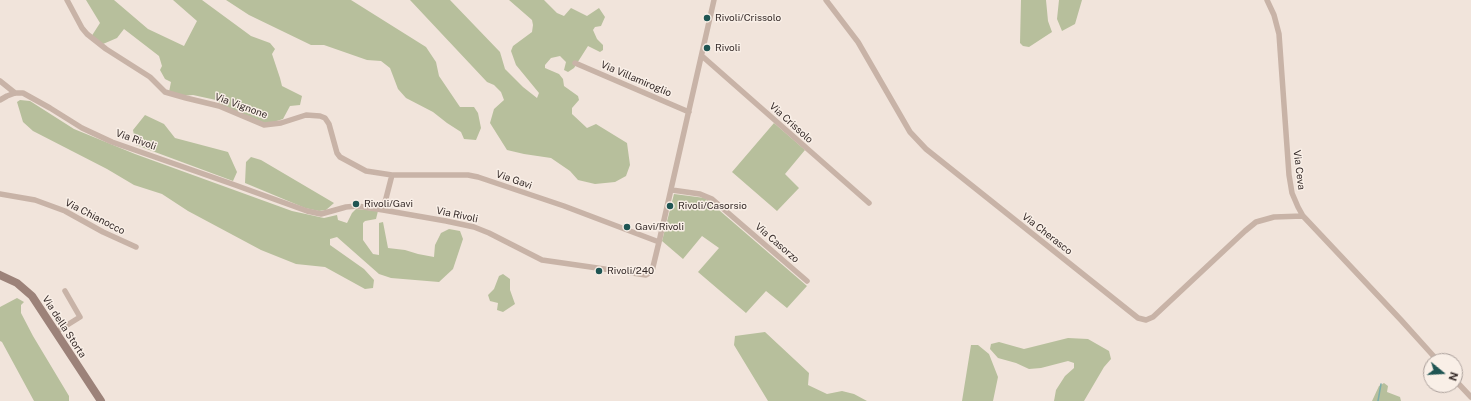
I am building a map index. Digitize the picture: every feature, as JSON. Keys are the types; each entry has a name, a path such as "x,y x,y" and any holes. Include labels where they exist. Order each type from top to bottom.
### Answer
{"main road":[{"name":"Via della Storta","path":"0,275 17,283 32,296 101,401"}],"street":[{"name":"Via Vignone","path":"66,0 87,34 106,49 150,77 165,92 219,106 264,125 275,124 306,115 325,118 329,124 337,153 340,157 362,170 378,174 392,175"},
{"name":"Via Rivoli","path":"15,93 27,95 82,128 112,142 235,184 306,211 321,214 346,207 357,206 446,221 482,230 542,260 648,275 652,271 672,190 714,0"},
{"name":"Via Cherasco","path":"826,0 858,42 910,132 926,149 1138,318 1146,320 1153,317 1253,224 1268,218 1303,216"},
{"name":"Via Ceva","path":"1267,0 1274,15 1279,34 1290,184 1295,201 1303,216 1431,353"},
{"name":"Via Crissolo","path":"702,56 868,203"},
{"name":"Via Villamiroglio","path":"575,63 689,112"},
{"path":"0,81 15,93"},
{"path":"0,100 15,93"},
{"path":"383,210 392,175"},
{"name":"Via Gavi","path":"392,175 468,175 478,177 659,242"},
{"name":"Via Casorzo","path":"672,190 700,194 712,199 806,281"},
{"name":"Via Chianocco","path":"0,194 35,200 65,211 103,232 136,247"},
{"path":"56,332 80,317 65,291"},
{"path":"1463,388 1471,397"}],"green space":[{"path":"86,0 114,0 148,29 184,46 197,21 173,0 202,0 251,36 270,43 275,49 272,54 282,86 302,96 300,105 290,106 283,119 267,124 222,105 216,100 193,95 180,96 169,92 171,82 165,79 160,70 162,66 159,56 124,29 117,38 103,44 91,37 100,23"},
{"path":"226,0 351,0 426,47 436,62 439,76 460,107 474,107 478,113 481,128 476,140 464,139 461,132 433,112 406,98 398,89 390,68 381,61 367,60 324,45 311,45 249,15"},
{"path":"410,0 450,0 500,52 505,69 523,87 537,98 539,93 516,65 511,51 513,46 532,32 532,20 509,0 544,0 557,13 564,16 571,8 587,16 599,8 605,17 601,26 595,27 593,30 597,39 603,45 603,50 600,52 588,46 574,68 568,72 564,70 566,62 560,56 551,58 545,65 545,68 559,74 563,79 564,86 578,96 579,100 572,108 572,114 587,128 596,124 627,143 630,165 626,176 615,182 595,184 578,180 570,171 551,158 507,150 490,123 494,109 504,100 501,92 494,85 487,82"},
{"path":"1021,0 1046,0 1048,21 1052,32 1029,47 1023,46 1020,43"},
{"path":"1059,0 1082,0 1075,24 1062,31 1057,19"},
{"path":"20,100 30,101 74,129 135,154 292,211 324,218 337,215 338,220 347,223 352,213 356,209 378,211 376,219 365,221 363,223 363,240 373,254 379,255 379,223 383,222 388,248 405,250 434,257 435,245 441,233 449,229 460,231 463,239 453,269 439,282 391,278 379,274 337,237 330,239 330,245 364,269 374,280 373,288 365,289 325,267 296,264 261,250 188,211 162,194 134,185 107,169 33,131 23,122 17,102"},
{"path":"145,115 164,124 175,138 228,152 237,172 233,181 136,145 133,130"},
{"path":"774,123 805,150 785,174 799,188 777,211 732,172"},
{"path":"251,157 261,160 334,203 326,210 319,211 305,208 245,183 246,162"},
{"path":"674,194 705,198 807,286 787,308 766,291 746,313 698,272 719,248 702,236 683,259 662,241"},
{"path":"503,274 510,279 510,290 515,304 503,312 497,310 498,303 490,301 488,295 494,289 499,276"},
{"path":"17,298 24,302 21,305 21,313 69,396 69,401 34,401 2,342 0,341 0,307"},
{"path":"765,332 809,373 808,385 827,394 842,391 854,394 867,401 768,401 734,345 735,336"},
{"path":"1068,338 1088,339 1109,351 1111,359 1104,367 1084,401 1054,401 1056,390 1065,376 1074,368 1074,363 1068,361 1041,368 1029,369 1016,363 998,358 990,349 991,344 999,342 1024,349"},
{"path":"971,345 978,345 989,354 998,377 993,401 962,401"},
{"path":"1384,383 1388,386 1387,392 1400,397 1401,401 1372,401 1379,386"}],"waterway":[{"path":"1378,401 1381,384"}],"place":[{"name":"Rivoli/Crissolo","path":"707,18"},
{"name":"Rivoli","path":"707,48"},
{"name":"Rivoli/Gavi","path":"356,204"},
{"name":"Rivoli/Casorsio","path":"670,206"},
{"name":"Gavi/Rivoli","path":"627,227"},
{"name":"Rivoli/240","path":"599,271"}]}
